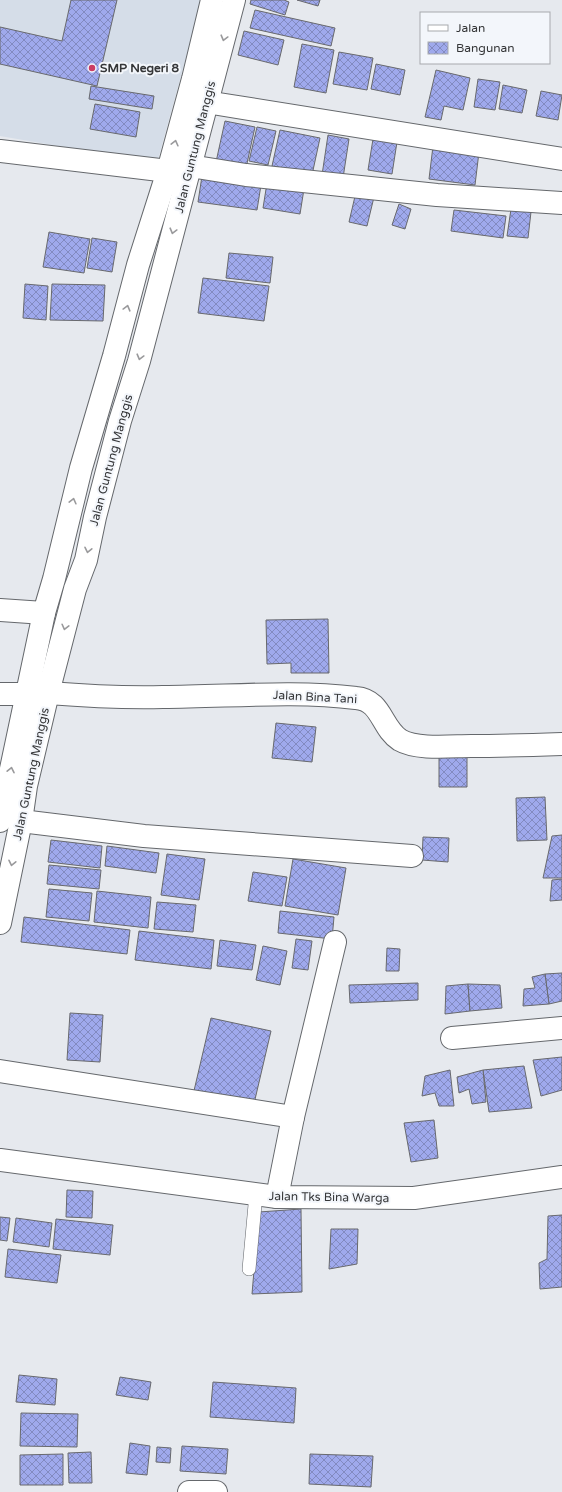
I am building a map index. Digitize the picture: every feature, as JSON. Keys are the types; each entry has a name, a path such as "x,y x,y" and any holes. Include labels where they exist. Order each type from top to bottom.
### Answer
{"street":[{"name":"Jalan Guntung Manggis","path":"0,923 26,694 44,613 54,579 83,461 114,356 140,257 168,171 193,79 212,0"},
{"name":"Jalan Guntung Manggis","path":"11,821 26,786 48,693 75,590 86,560 94,517 120,420 139,361 234,0"},
{"path":"206,102 562,159"},
{"path":"0,151 168,171"},
{"path":"190,166 246,175 437,195 562,203"},
{"path":"0,610 44,613"},
{"name":"Jalan Bina Tani","path":"48,693 126,697 279,694 327,695 358,698 370,702 377,709 385,723 397,737 400,740 412,744 434,746 562,744"},
{"path":"0,694 26,694"},
{"path":"11,821 144,836 412,856"},
{"path":"266,1196 293,1117 335,942"},
{"path":"452,1038 562,1028"},
{"path":"0,1071 293,1117"},
{"name":"Jalan Tks Bina Warga","path":"0,1160 266,1196 414,1198 562,1177"}],"lane":[{"path":"249,1269 266,1196"}],"shaded area":[{"name":"SMP Negeri 8","path":"0,0 202,0 157,163 0,136"}],"building":[{"path":"71,0 117,0 97,86 0,64 0,27 62,41"},
{"path":"251,0 284,0 289,2 285,15 250,4"},
{"path":"297,0 320,0 318,6"},
{"path":"255,10 335,28 331,46 250,28"},
{"path":"244,31 284,40 278,65 238,55"},
{"path":"302,44 334,50 326,93 294,87"},
{"path":"339,52 373,58 367,90 333,84"},
{"path":"376,64 405,70 400,95 371,89"},
{"path":"436,70 470,78 463,110 444,106 441,120 425,117"},
{"path":"478,79 500,82 495,110 474,107"},
{"path":"503,85 527,90 522,113 499,109"},
{"path":"91,86 154,96 152,109 89,99"},
{"path":"541,91 562,95 558,120 536,116"},
{"path":"95,104 140,112 136,137 90,129"},
{"path":"225,121 255,127 246,168 216,162"},
{"path":"257,127 276,131 268,165 249,161"},
{"path":"280,130 320,138 312,175 272,166"},
{"path":"328,135 349,139 343,178 322,175"},
{"path":"373,139 397,142 392,174 368,170"},
{"path":"433,146 479,152 475,185 429,179"},
{"path":"202,176 261,185 257,210 198,202"},
{"path":"267,183 304,189 300,214 263,208"},
{"path":"356,192 374,197 367,226 349,222"},
{"path":"399,204 411,209 405,229 392,225"},
{"path":"511,209 531,212 528,238 507,236"},
{"path":"454,210 506,216 503,238 451,231"},
{"path":"49,232 90,239 84,273 43,267"},
{"path":"92,238 117,242 112,272 87,268"},
{"path":"229,253 273,257 270,283 226,278"},
{"path":"203,278 269,286 264,321 198,313"},
{"path":"25,284 48,286 46,320 23,318"},
{"path":"52,284 105,285 103,321 50,320"},
{"path":"328,619 329,673 291,673 291,663 267,664 266,620"},
{"path":"276,723 316,727 312,762 272,758"},
{"path":"467,753 467,787 439,787 439,754"},
{"path":"545,797 547,840 517,841 516,798"},
{"path":"562,835 562,878 543,878 552,836"},
{"path":"423,837 449,838 448,862 422,860"},
{"path":"51,840 102,846 100,868 48,862"},
{"path":"107,846 159,853 156,873 105,866"},
{"path":"167,854 205,859 199,900 161,895"},
{"path":"293,859 346,868 338,915 285,906"},
{"path":"49,865 101,870 99,889 47,884"},
{"path":"253,872 287,877 282,906 248,901"},
{"path":"562,879 562,900 550,901 552,880"},
{"path":"49,889 92,893 89,921 46,917"},
{"path":"97,891 151,897 148,928 94,922"},
{"path":"157,902 196,905 193,932 154,929"},
{"path":"280,911 334,917 332,939 278,933"},
{"path":"24,917 130,930 127,954 21,942"},
{"path":"139,931 214,940 211,969 135,960"},
{"path":"296,939 312,941 308,970 292,968"},
{"path":"220,940 256,945 252,970 217,966"},
{"path":"263,946 287,951 280,985 256,980"},
{"path":"387,948 400,949 399,971 386,971"},
{"path":"562,973 562,1001 549,1004 545,974"},
{"path":"545,974 549,1004 523,1006 524,989 535,988 532,977"},
{"path":"418,983 418,1000 350,1003 349,985"},
{"path":"468,984 470,1011 445,1014 446,986"},
{"path":"468,984 500,985 502,1008 470,1011"},
{"path":"70,1013 103,1015 100,1062 67,1060"},
{"path":"211,1018 271,1031 253,1108 193,1095"},
{"path":"562,1057 562,1090 541,1096 533,1060"},
{"path":"524,1066 532,1108 489,1112 483,1070"},
{"path":"450,1070 454,1106 439,1106 435,1093 422,1096 425,1076"},
{"path":"483,1070 486,1102 472,1104 469,1089 459,1093 457,1077"},
{"path":"434,1120 438,1158 411,1162 404,1123"},
{"path":"67,1190 93,1191 92,1218 66,1217"},
{"path":"301,1209 302,1292 252,1294 259,1212"},
{"path":"562,1215 562,1287 540,1289 539,1263 547,1259 548,1216"},
{"path":"0,1217 10,1218 7,1241 0,1240"},
{"path":"16,1218 52,1223 49,1247 13,1242"},
{"path":"56,1219 113,1225 110,1255 53,1249"},
{"path":"331,1229 358,1229 357,1264 329,1269"},
{"path":"8,1249 61,1255 57,1283 5,1277"},
{"path":"19,1375 57,1379 55,1405 16,1402"},
{"path":"120,1377 151,1382 148,1400 116,1395"},
{"path":"213,1382 296,1388 294,1423 210,1417"},
{"path":"21,1413 78,1414 77,1447 20,1446"},
{"path":"130,1443 150,1446 147,1475 126,1473"},
{"path":"182,1446 228,1449 226,1474 180,1471"},
{"path":"157,1447 171,1448 170,1463 156,1462"},
{"path":"91,1452 92,1483 69,1483 68,1453"},
{"path":"63,1454 63,1485 20,1485 20,1455"},
{"path":"310,1454 373,1456 371,1487 309,1484"}],"place":[{"name":"SMP Negeri 8","path":"92,68"}]}
